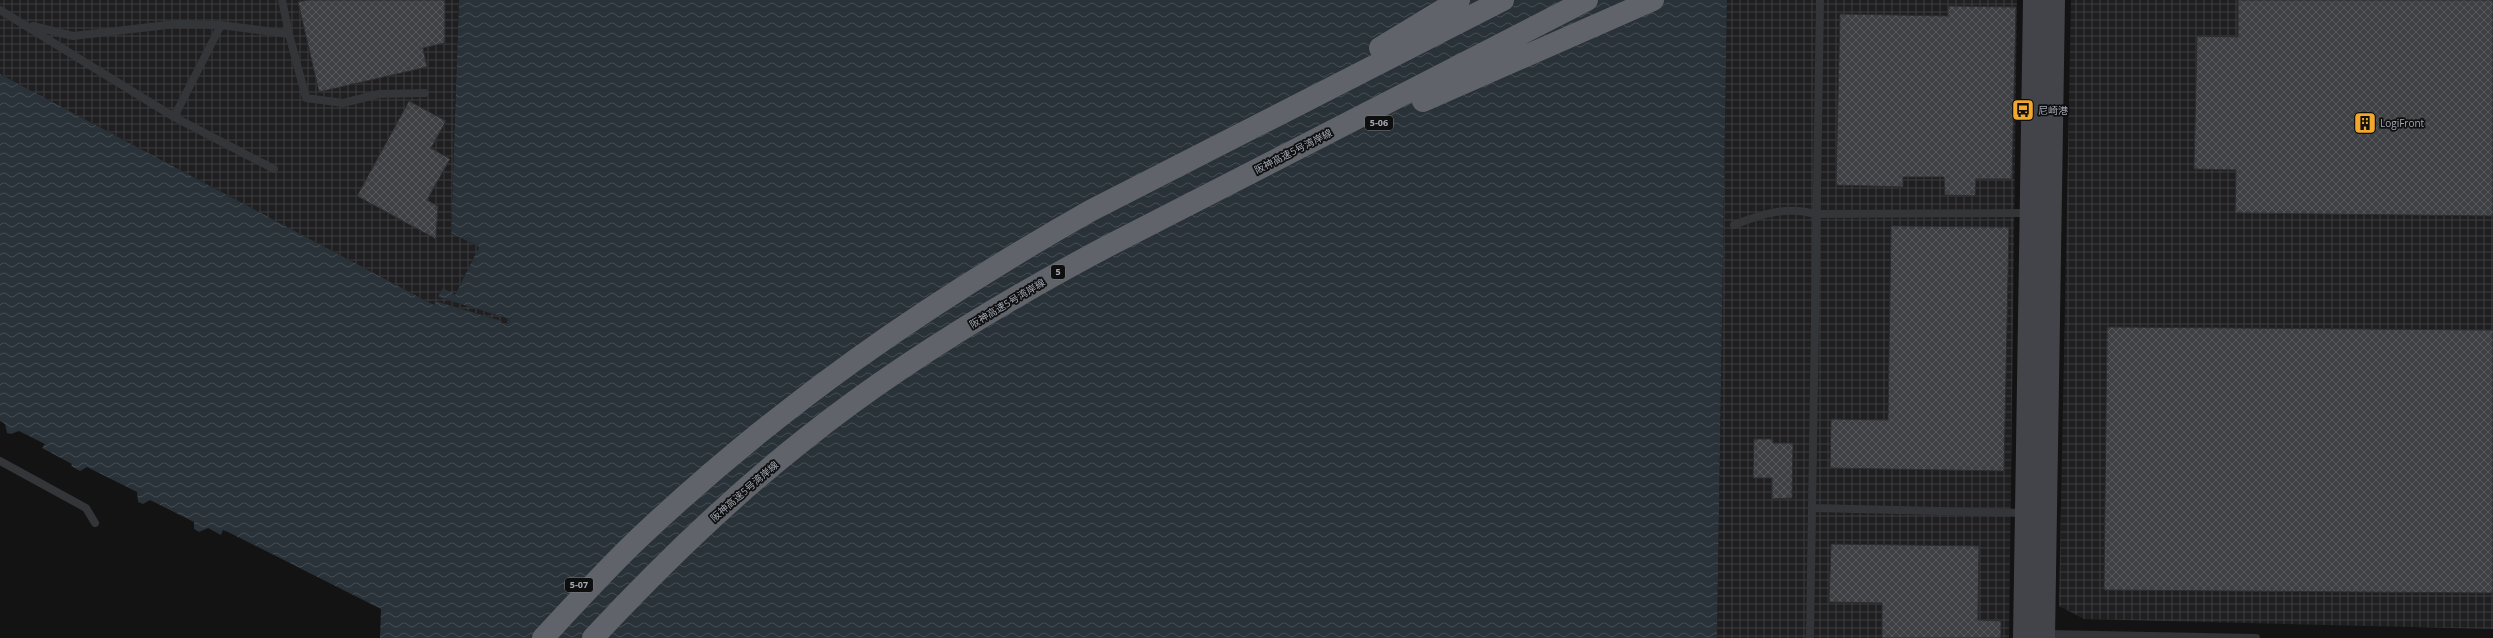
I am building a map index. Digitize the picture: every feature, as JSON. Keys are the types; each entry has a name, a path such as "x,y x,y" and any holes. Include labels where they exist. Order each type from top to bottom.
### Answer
{"highway":[{"path":"1235,137 1459,0"},
{"path":"543,638 639,538 792,405 905,323 1025,248 1077,218 1502,0"},
{"name":"阪神高速5号湾岸線","path":"593,638 680,549 743,490 805,439 926,352 1034,286 1108,246 1587,0"},
{"name":"5-06","path":"1108,246 1222,201 1445,90 1653,0"},
{"name":"5-07","path":"525,638 586,579 639,538"}],"street":[{"path":"2034,0 2040,213 2035,513 2037,637"},
{"path":"2040,213 2054,0"}],"lane":[{"path":"282,0 289,34 306,98 343,103 379,94 425,93"},
{"path":"1810,638 1813,508 1815,214 1820,0"},
{"path":"0,10 174,117 274,169"},
{"path":"16,20 41,29 73,36 176,24 220,25 289,34"},
{"path":"174,117 220,25"},
{"path":"1734,225 1764,213 1802,210 1815,214 2040,213"},
{"path":"0,461 86,508 95,523"},
{"path":"1813,508 2035,513"},
{"path":"2037,637 2256,638"}],"shaded area":[{"path":"0,0 459,0 451,233 479,247 455,295 438,297 509,319 507,325 501,323 501,321 437,301 434,305 0,74"},
{"path":"1727,0 2017,0 2009,638 1717,638"},
{"path":"2071,0 2493,0 2493,629 2084,619 2059,606"}],"water":[{"path":"459,0 1727,0 1717,638 380,638 381,609 228,532 223,530 221,535 208,528 199,532 194,529 194,522 150,500 143,504 138,502 137,492 87,467 80,471 71,466 72,464 42,448 45,444 19,431 11,434 7,433 5,424 0,421 0,74 434,305 436,301 502,321 501,323 507,325 509,319 438,297 443,288 455,295 479,247 451,233"}],"building":[{"path":"307,0 445,0 445,43 423,48 427,67 319,92 298,2"},
{"name":"LogiFront","path":"2238,0 2493,0 2493,216 2235,213 2236,170 2194,169 2197,36 2238,37"},
{"path":"1948,6 2016,7 2012,179 1976,179 1975,196 1945,195 1944,177 1903,177 1903,187 1836,185 1840,14 1948,16"},
{"path":"409,101 446,121 431,148 450,159 427,200 438,206 436,239 357,196"},
{"path":"1891,226 2009,227 2004,471 1830,468 1831,419 1888,420"},
{"path":"2107,327 2493,330 2493,593 2104,590"},
{"path":"1754,439 1773,439 1773,443 1793,443 1792,498 1772,499 1772,478 1753,478"},
{"path":"1831,544 1979,546 1978,620 2001,621 2001,638 1882,638 1882,603 1829,602"}],"place":[{"name":"尼崎港","path":"2023,110"},
{"name":"LogiFront","path":"2365,123"}]}
